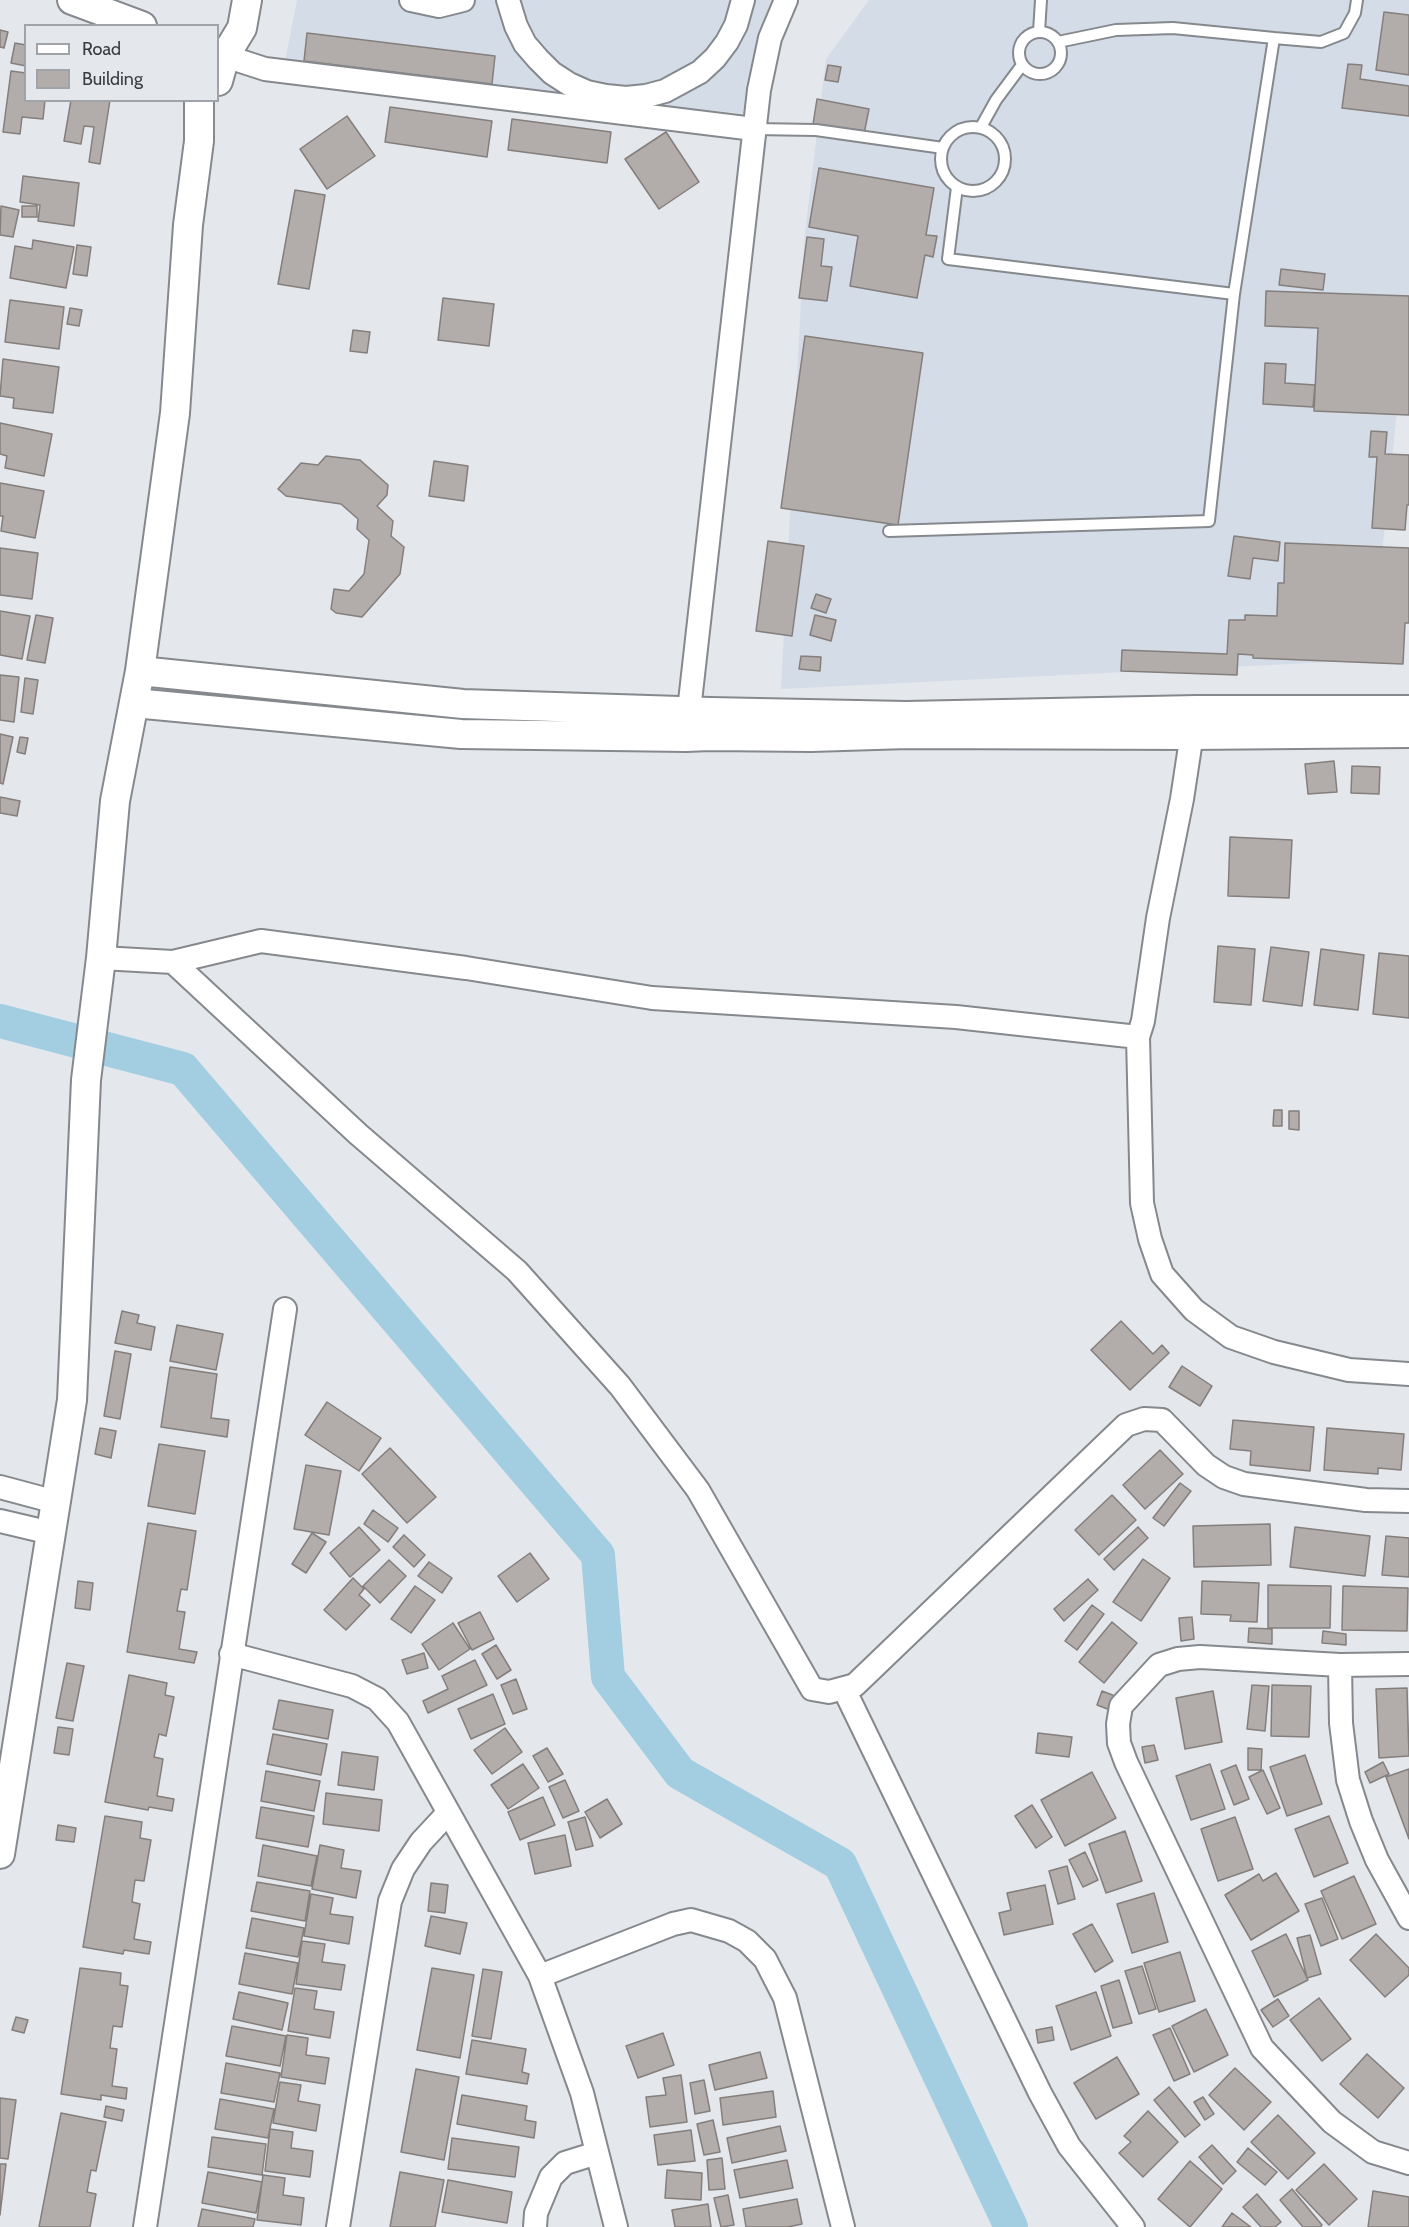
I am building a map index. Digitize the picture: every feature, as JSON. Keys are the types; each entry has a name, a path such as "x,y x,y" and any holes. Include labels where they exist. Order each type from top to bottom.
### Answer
{"street":[{"path":"72,0 137,24"},
{"path":"219,67 242,28 247,0"},
{"path":"411,0 440,6 463,0"},
{"path":"508,0 516,26 525,44 552,73 587,92 626,98 665,91 700,72 727,42 736,25 744,0"},
{"path":"688,724 759,90 770,38 786,0"},
{"path":"219,80 265,69 754,129"},
{"path":"0,1854 72,1400 88,1057 101,958 115,801 140,671 175,413 188,225 206,102"},
{"path":"140,671 688,724"},
{"path":"134,703 461,734 906,716 1193,722 1409,733"},
{"path":"1193,722 1409,710"},
{"path":"1193,722 1182,799 1158,918 1143,1021 1138,1037 1142,1203 1150,1239 1162,1275 1194,1310 1231,1337 1274,1352 1349,1370 1409,1374"},
{"path":"101,958 173,962 261,941 466,968 652,998 956,1017 1138,1037"},
{"path":"173,962 358,1134 517,1270 620,1386 698,1490 812,1689 829,1692 855,1685 1126,1425 1144,1419 1162,1420 1206,1465 1224,1477 1244,1484 1366,1500 1409,1501"},
{"path":"146,2227 285,1309"},
{"path":"0,1487 56,1502"},
{"path":"0,1521 51,1533"},
{"path":"231,1654 352,1686 377,1699 398,1722 540,1976 582,2093 615,2227"},
{"path":"1409,1664 1340,1665 1200,1657 1178,1659 1159,1665 1121,1706 1118,1724 1119,1743 1262,2048 1332,2121 1373,2152 1409,2163"},
{"path":"1340,1665 1341,1724 1348,1780 1377,1860 1409,1918"},
{"path":"844,1689 1040,2093 1069,2146 1133,2227"},
{"path":"338,2227 390,1901 403,1869 421,1842 448,1813"},
{"path":"540,1976 674,1924 691,1920 729,1931 747,1941 765,1959 785,1998 843,2227"},
{"path":"535,2227 536,2213 551,2177 565,2163 597,2153"}],"lane":[{"path":"1039,32 1041,0"},
{"path":"1058,42 1116,30 1173,28 1321,42 1344,33 1355,13 1357,0"},
{"path":"1039,32 1046,33 1058,42 1061,56 1054,69 1041,75 1027,70 1022,65 1019,58 1021,44 1026,38 1039,32"},
{"path":"889,531 1209,521 1234,294 1274,38"},
{"path":"981,127 996,100 1022,65"},
{"path":"981,127 990,131 1003,146 1005,166 995,183 986,189 977,191 957,187 950,182 942,166 943,148 954,133 962,128 981,127"},
{"path":"754,129 816,130 943,148"},
{"path":"957,187 948,258 1234,294"}],"shaded area":[{"path":"297,0 792,0 756,115 284,66"},
{"path":"869,0 1409,0 1409,296 1371,660 781,689 804,241 826,59"}],"building":[{"path":"1384,12 1409,15 1409,75 1376,70"},
{"path":"0,30 8,32 4,48 0,47"},
{"path":"307,33 495,56 492,84 304,61"},
{"path":"15,43 24,45 24,66 11,63"},
{"path":"1348,64 1362,65 1360,79 1409,86 1409,116 1342,108"},
{"path":"828,65 841,67 838,82 825,80"},
{"path":"11,71 24,73 24,102 45,102 43,119 22,117 20,134 3,132"},
{"path":"817,99 869,109 864,134 813,124"},
{"path":"71,102 110,102 100,164 89,162 94,127 84,126 81,144 64,141"},
{"path":"390,107 492,121 487,157 385,142"},
{"path":"347,116 375,156 327,189 300,149"},
{"path":"512,119 611,132 607,163 508,150"},
{"path":"666,132 699,182 659,209 625,159"},
{"path":"819,168 934,188 926,235 937,236 933,257 925,255 917,298 850,286 858,236 809,227"},
{"path":"23,176 79,183 74,226 38,221 40,205 20,202"},
{"path":"295,190 325,195 309,289 278,284"},
{"path":"1,206 19,210 13,237 0,235"},
{"path":"22,206 37,206 37,217 22,217"},
{"path":"807,237 824,239 821,266 832,267 827,301 799,298"},
{"path":"33,240 74,247 66,288 10,278 15,246 32,249"},
{"path":"77,245 91,247 87,276 73,274"},
{"path":"1281,269 1325,274 1323,290 1279,285"},
{"path":"1266,291 1409,296 1409,415 1314,411 1318,328 1265,326"},
{"path":"443,298 494,304 489,346 438,340"},
{"path":"10,300 64,307 59,349 5,342"},
{"path":"70,308 82,310 79,326 67,324"},
{"path":"353,330 370,332 367,353 350,351"},
{"path":"805,336 923,353 898,525 781,508"},
{"path":"3,359 59,367 53,413 13,408 14,398 0,396"},
{"path":"1265,363 1286,364 1285,383 1315,385 1313,407 1263,404"},
{"path":"0,423 52,434 44,476 5,468 7,456 0,454"},
{"path":"1371,431 1387,432 1385,454 1409,455 1409,505 1407,505 1405,530 1372,528 1377,457 1369,457"},
{"path":"326,456 360,460 388,485 387,495 377,506 393,521 391,536 404,547 400,574 362,617 336,613 331,609 334,589 349,591 364,574 369,540 357,529 358,519 341,504 286,496 278,489 301,463 318,465"},
{"path":"434,461 468,466 464,501 429,496"},
{"path":"0,483 44,491 35,538 1,531 3,516 0,516"},
{"path":"1234,536 1280,542 1278,561 1253,558 1250,579 1228,576"},
{"path":"768,541 804,546 792,636 756,631"},
{"path":"1285,543 1409,548 1409,623 1405,623 1403,664 1253,658 1253,655 1238,654 1237,675 1121,671 1122,650 1227,654 1229,620 1245,620 1245,615 1277,616 1278,583 1284,583"},
{"path":"0,548 38,553 32,599 0,595"},
{"path":"816,594 831,599 826,613 811,608"},
{"path":"0,611 30,616 22,659 0,655"},
{"path":"36,615 53,618 45,663 27,660"},
{"path":"815,615 836,620 831,641 810,635"},
{"path":"801,656 821,657 820,671 799,669"},
{"path":"0,675 19,677 14,722 0,720"},
{"path":"25,678 38,680 33,714 21,712"},
{"path":"0,734 13,737 3,784 0,783"},
{"path":"20,737 28,738 25,754 17,752"},
{"path":"1334,761 1337,792 1308,794 1305,764"},
{"path":"1352,766 1380,767 1379,794 1351,793"},
{"path":"0,797 20,801 17,816 0,813"},
{"path":"1230,837 1292,840 1289,898 1228,896"},
{"path":"1218,946 1255,949 1251,1005 1214,1002"},
{"path":"1271,947 1309,952 1302,1006 1263,1001"},
{"path":"1321,949 1364,955 1358,1010 1314,1005"},
{"path":"1379,953 1409,956 1409,1018 1373,1014"},
{"path":"1274,1110 1282,1110 1282,1126 1273,1126"},
{"path":"1289,1111 1299,1111 1299,1130 1289,1129"},
{"path":"122,1311 139,1315 137,1323 155,1327 151,1350 115,1343"},
{"path":"1121,1321 1153,1354 1162,1345 1169,1353 1130,1390 1091,1350"},
{"path":"177,1325 223,1334 216,1370 170,1361"},
{"path":"115,1351 131,1354 120,1419 104,1416"},
{"path":"1182,1366 1212,1386 1200,1406 1169,1387"},
{"path":"170,1367 217,1374 211,1418 229,1420 227,1437 161,1427"},
{"path":"327,1402 381,1438 359,1471 305,1435"},
{"path":"1233,1420 1314,1427 1310,1471 1250,1465 1251,1451 1230,1449"},
{"path":"100,1428 116,1431 111,1458 95,1454"},
{"path":"1327,1428 1404,1434 1401,1470 1378,1468 1378,1474 1324,1470"},
{"path":"159,1444 205,1451 195,1514 148,1506"},
{"path":"390,1448 436,1497 407,1523 362,1474"},
{"path":"1160,1450 1183,1474 1145,1509 1123,1485"},
{"path":"306,1465 341,1471 329,1535 294,1529"},
{"path":"1180,1483 1191,1491 1164,1526 1153,1518"},
{"path":"1112,1495 1136,1520 1099,1555 1075,1530"},
{"path":"373,1510 398,1528 388,1542 364,1524"},
{"path":"148,1523 196,1531 187,1590 181,1589 177,1611 185,1612 179,1649 197,1652 194,1663 127,1652"},
{"path":"1270,1524 1271,1565 1194,1567 1193,1526"},
{"path":"359,1527 380,1550 350,1577 330,1553"},
{"path":"1138,1527 1148,1538 1114,1570 1104,1559"},
{"path":"1295,1527 1370,1536 1365,1576 1290,1567"},
{"path":"312,1533 326,1542 306,1573 292,1564"},
{"path":"404,1535 425,1555 414,1567 393,1547"},
{"path":"1386,1536 1409,1538 1409,1577 1382,1575"},
{"path":"530,1553 549,1579 517,1602 498,1576"},
{"path":"1143,1559 1170,1578 1141,1621 1113,1602"},
{"path":"389,1560 406,1576 380,1603 363,1586"},
{"path":"429,1562 452,1578 442,1593 418,1576"},
{"path":"353,1578 364,1589 359,1595 370,1605 346,1630 324,1610"},
{"path":"1088,1579 1098,1590 1064,1621 1054,1609"},
{"path":"78,1581 93,1583 90,1610 75,1608"},
{"path":"1202,1581 1259,1583 1257,1622 1230,1621 1231,1615 1201,1614"},
{"path":"1268,1585 1331,1586 1330,1628 1268,1628"},
{"path":"415,1586 435,1600 411,1633 391,1619"},
{"path":"1343,1586 1408,1588 1407,1631 1342,1630"},
{"path":"1092,1605 1104,1614 1077,1650 1065,1641"},
{"path":"480,1612 494,1639 472,1650 458,1623"},
{"path":"1192,1617 1194,1639 1181,1641 1179,1618"},
{"path":"1112,1622 1137,1643 1104,1683 1079,1662"},
{"path":"453,1623 470,1649 439,1670 422,1644"},
{"path":"1249,1628 1272,1629 1272,1644 1248,1642"},
{"path":"1323,1631 1346,1634 1346,1645 1322,1643"},
{"path":"496,1645 511,1670 497,1679 482,1654"},
{"path":"424,1653 428,1668 407,1674 402,1660"},
{"path":"475,1660 487,1685 428,1713 423,1701 448,1689 442,1676"},
{"path":"67,1663 84,1666 73,1721 56,1718"},
{"path":"129,1675 167,1683 165,1695 174,1697 166,1736 159,1734 154,1757 163,1759 157,1796 174,1799 172,1811 149,1807 148,1810 105,1802"},
{"path":"516,1679 527,1709 513,1714 501,1685"},
{"path":"1252,1685 1269,1686 1265,1731 1247,1729"},
{"path":"1272,1685 1311,1686 1309,1737 1271,1736"},
{"path":"1407,1688 1409,1756 1379,1758 1376,1689"},
{"path":"1102,1691 1115,1696 1110,1710 1097,1705"},
{"path":"1213,1691 1222,1742 1185,1749 1176,1698"},
{"path":"493,1694 505,1724 471,1739 458,1709"},
{"path":"279,1700 333,1710 328,1739 273,1729"},
{"path":"58,1727 73,1729 69,1755 54,1753"},
{"path":"505,1728 522,1752 492,1774 474,1750"},
{"path":"1038,1733 1072,1737 1069,1757 1036,1753"},
{"path":"273,1734 327,1744 321,1775 267,1764"},
{"path":"1154,1745 1158,1760 1145,1763 1142,1747"},
{"path":"547,1748 563,1774 548,1782 533,1756"},
{"path":"1248,1748 1262,1749 1261,1770 1248,1770"},
{"path":"342,1752 378,1757 374,1790 338,1785"},
{"path":"1305,1755 1322,1804 1287,1816 1270,1767"},
{"path":"1383,1762 1389,1774 1370,1783 1365,1772"},
{"path":"523,1764 539,1788 508,1809 491,1785"},
{"path":"1210,1764 1225,1809 1191,1820 1176,1776"},
{"path":"1236,1765 1249,1799 1234,1805 1221,1771"},
{"path":"1409,1769 1409,1839 1386,1777"},
{"path":"1263,1770 1280,1808 1267,1814 1249,1777"},
{"path":"266,1771 320,1781 314,1811 261,1801"},
{"path":"1092,1772 1116,1818 1065,1846 1041,1800"},
{"path":"565,1780 579,1811 563,1818 549,1787"},
{"path":"326,1793 382,1800 379,1831 323,1824"},
{"path":"543,1797 555,1825 520,1840 508,1812"},
{"path":"607,1799 622,1824 600,1838 585,1812"},
{"path":"1032,1805 1052,1837 1036,1848 1015,1816"},
{"path":"261,1807 314,1816 308,1847 256,1838"},
{"path":"105,1816 142,1822 140,1838 151,1840 144,1881 135,1880 132,1902 140,1904 134,1939 151,1942 149,1954 124,1950 123,1954 83,1947"},
{"path":"1329,1816 1348,1863 1314,1877 1295,1829"},
{"path":"585,1817 593,1846 576,1850 568,1822"},
{"path":"1235,1817 1253,1869 1218,1881 1201,1829"},
{"path":"58,1825 76,1828 74,1842 56,1840"},
{"path":"1125,1831 1142,1881 1106,1893 1089,1844"},
{"path":"565,1835 571,1866 535,1874 528,1843"},
{"path":"263,1845 317,1856 311,1886 258,1876"},
{"path":"320,1845 344,1850 341,1868 361,1871 356,1898 312,1889"},
{"path":"1085,1852 1098,1880 1083,1887 1069,1860"},
{"path":"1067,1866 1075,1899 1058,1904 1049,1871"},
{"path":"1276,1873 1299,1911 1251,1940 1225,1895 1259,1874 1263,1881"},
{"path":"1354,1876 1376,1924 1342,1939 1321,1891"},
{"path":"257,1882 310,1891 305,1921 251,1911"},
{"path":"431,1883 448,1885 445,1913 428,1911"},
{"path":"1045,1885 1053,1924 1004,1935 999,1913 1011,1910 1007,1893"},
{"path":"1154,1893 1168,1942 1132,1953 1117,1904"},
{"path":"311,1894 333,1898 330,1914 353,1917 349,1944 304,1936"},
{"path":"1322,1898 1338,1939 1321,1946 1305,1904"},
{"path":"431,1916 467,1923 460,1954 425,1946"},
{"path":"252,1918 304,1928 298,1957 246,1948"},
{"path":"1092,1924 1113,1961 1095,1972 1073,1934"},
{"path":"1286,1934 1308,1980 1274,1997 1252,1951"},
{"path":"1376,1934 1409,1968 1409,1975 1385,1997 1350,1960"},
{"path":"1310,1935 1321,1974 1307,1978 1297,1938"},
{"path":"302,1941 325,1944 322,1962 345,1965 341,1990 296,1984"},
{"path":"1180,1952 1195,2001 1159,2012 1144,1963"},
{"path":"245,1953 298,1963 292,1994 239,1984"},
{"path":"1142,1966 1156,2009 1139,2014 1125,1971"},
{"path":"80,1968 121,1973 120,1985 128,1986 122,2027 113,2026 110,2048 117,2049 112,2086 127,2088 126,2099 101,2095 101,2100 61,2094"},
{"path":"432,1968 474,1975 460,2058 417,2050"},
{"path":"483,1969 502,1972 491,2039 472,2036"},
{"path":"1119,1980 1132,2023 1113,2028 1101,1986"},
{"path":"295,1988 317,1991 314,2009 334,2012 330,2038 288,2031"},
{"path":"239,1992 288,2003 282,2030 233,2019"},
{"path":"1096,1992 1111,2036 1071,2050 1056,2006"},
{"path":"1319,1998 1351,2039 1322,2061 1290,2020"},
{"path":"1278,1999 1289,2016 1273,2027 1261,2010"},
{"path":"1206,2009 1228,2055 1194,2072 1172,2026"},
{"path":"16,2017 28,2020 24,2033 12,2030"},
{"path":"232,2026 286,2036 280,2066 226,2056"},
{"path":"1052,2027 1054,2040 1038,2043 1036,2030"},
{"path":"1170,2028 1190,2074 1174,2081 1153,2035"},
{"path":"663,2033 674,2065 638,2078 626,2046"},
{"path":"287,2035 308,2038 306,2055 329,2058 325,2084 281,2077"},
{"path":"472,2040 526,2049 522,2072 529,2074 527,2084 466,2074"},
{"path":"760,2052 767,2078 715,2090 709,2065"},
{"path":"1367,2054 1404,2088 1378,2118 1340,2084"},
{"path":"1117,2057 1139,2094 1096,2119 1074,2083"},
{"path":"226,2063 280,2073 274,2102 221,2093"},
{"path":"1235,2068 1271,2102 1244,2130 1209,2095"},
{"path":"416,2069 459,2077 444,2160 401,2152"},
{"path":"681,2075 687,2122 650,2127 646,2097 666,2095 663,2078"},
{"path":"704,2080 710,2111 695,2114 690,2083"},
{"path":"280,2082 301,2085 298,2101 320,2105 316,2131 273,2123"},
{"path":"1169,2087 1200,2125 1185,2137 1154,2100"},
{"path":"773,2091 776,2117 723,2125 720,2098"},
{"path":"462,2095 527,2106 525,2120 536,2122 534,2138 457,2124"},
{"path":"1203,2097 1214,2114 1205,2120 1194,2102"},
{"path":"0,2098 16,2100 8,2159 0,2158"},
{"path":"220,2099 274,2109 268,2138 215,2129"},
{"path":"106,2106 124,2110 122,2121 104,2117"},
{"path":"1148,2111 1178,2142 1143,2177 1119,2153 1131,2142 1124,2136"},
{"path":"61,2113 106,2122 96,2171 91,2170 87,2192 96,2194 90,2227 39,2227"},
{"path":"1278,2115 1315,2153 1288,2179 1251,2142"},
{"path":"713,2120 720,2152 704,2155 697,2124"},
{"path":"780,2126 786,2151 732,2163 727,2138"},
{"path":"270,2129 293,2132 291,2148 313,2151 310,2177 265,2171"},
{"path":"691,2130 695,2161 658,2165 654,2135"},
{"path":"212,2137 266,2144 262,2175 208,2167"},
{"path":"452,2138 519,2147 515,2177 448,2169"},
{"path":"1212,2145 1236,2171 1223,2184 1199,2157"},
{"path":"1248,2148 1277,2172 1265,2185 1237,2162"},
{"path":"722,2158 725,2189 709,2190 707,2160"},
{"path":"787,2160 793,2188 740,2198 734,2170"},
{"path":"1190,2161 1222,2189 1190,2227 1158,2199"},
{"path":"0,2164 6,2164 0,2215"},
{"path":"1324,2164 1357,2199 1329,2225 1296,2190"},
{"path":"667,2170 702,2173 701,2200 665,2198"},
{"path":"208,2172 262,2182 256,2213 202,2203"},
{"path":"400,2172 444,2180 435,2227 390,2227"},
{"path":"263,2175 285,2178 283,2195 304,2198 301,2225 257,2220"},
{"path":"448,2180 512,2192 507,2223 442,2212"},
{"path":"1292,2189 1322,2225 1320,2227 1303,2227 1280,2200"},
{"path":"1373,2191 1409,2197 1409,2227 1368,2227"},
{"path":"1257,2194 1281,2222 1275,2227 1261,2227 1243,2207"},
{"path":"728,2195 734,2225 721,2227 714,2198"},
{"path":"797,2199 802,2224 788,2227 746,2227 743,2209"},
{"path":"708,2204 711,2227 675,2227 672,2210"},
{"path":"202,2209 255,2219 253,2227 198,2227"},
{"path":"1232,2213 1251,2227 1222,2227"}],"waterway":[{"path":"0,1021 183,1069 598,1555 608,1677 680,1773 840,1864 1011,2227"}]}
